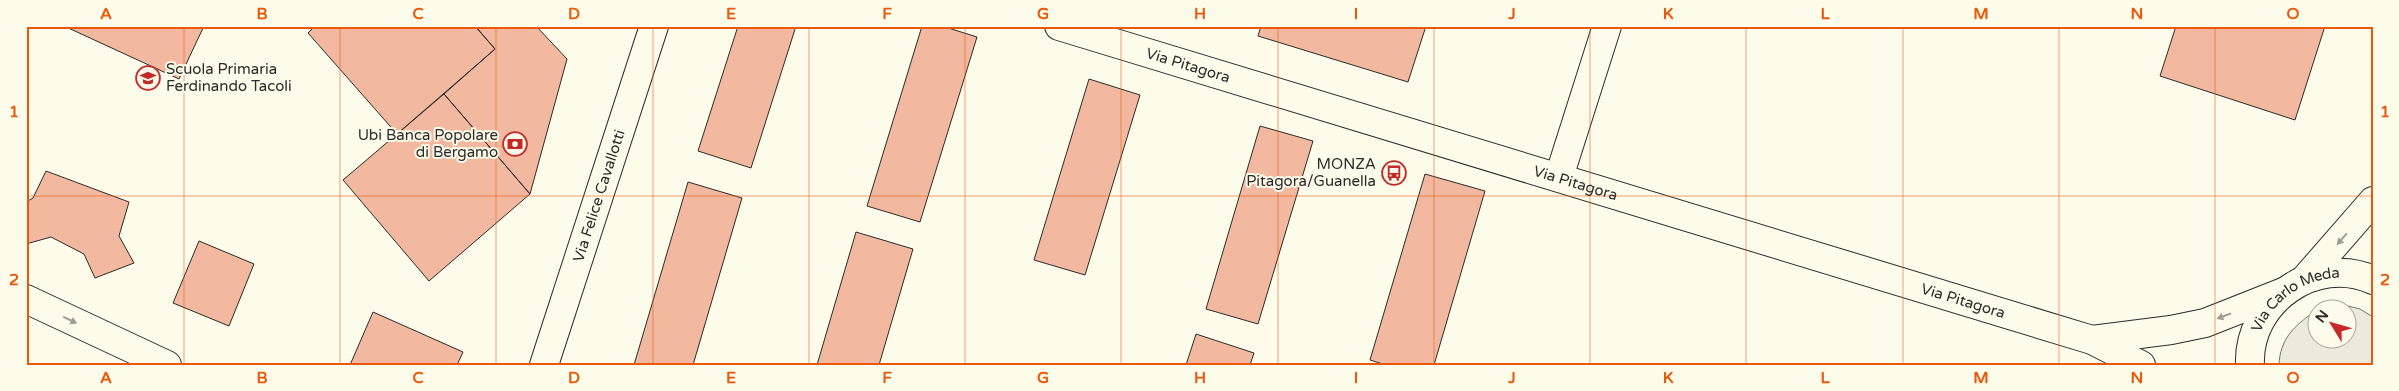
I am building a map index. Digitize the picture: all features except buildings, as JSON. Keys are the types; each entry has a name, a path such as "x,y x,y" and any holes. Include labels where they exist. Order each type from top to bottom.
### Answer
{"street":[{"name":"Via Felice Cavallotti","path":"544,365 654,26"},
{"name":"Via Pitagora","path":"1059,26 2092,340 2140,365"},
{"path":"1560,177 1607,26"},
{"path":"2295,285 2340,242 2373,201"},
{"name":"Via Carlo Meda","path":"2250,365 2251,348 2257,326 2273,302 2295,285 2334,273 2359,275 2373,280"},
{"name":"Via Pitagora","path":"2092,340 2171,330 2205,323 2295,285"},
{"path":"26,300 166,365"}],"shaded area":[{"path":"2356,308 2360,309 2373,317 2373,365 2279,365 2285,340 2306,318 2306,348 2356,348"}],"place":[{"name":"Scuola Primaria Ferdinando Tacoli","path":"148,78"},
{"name":"Ubi Banca Popolare di Bergamo","path":"515,144"},
{"name":"MONZA Pitagora/Guanella","path":"1394,173"}]}
